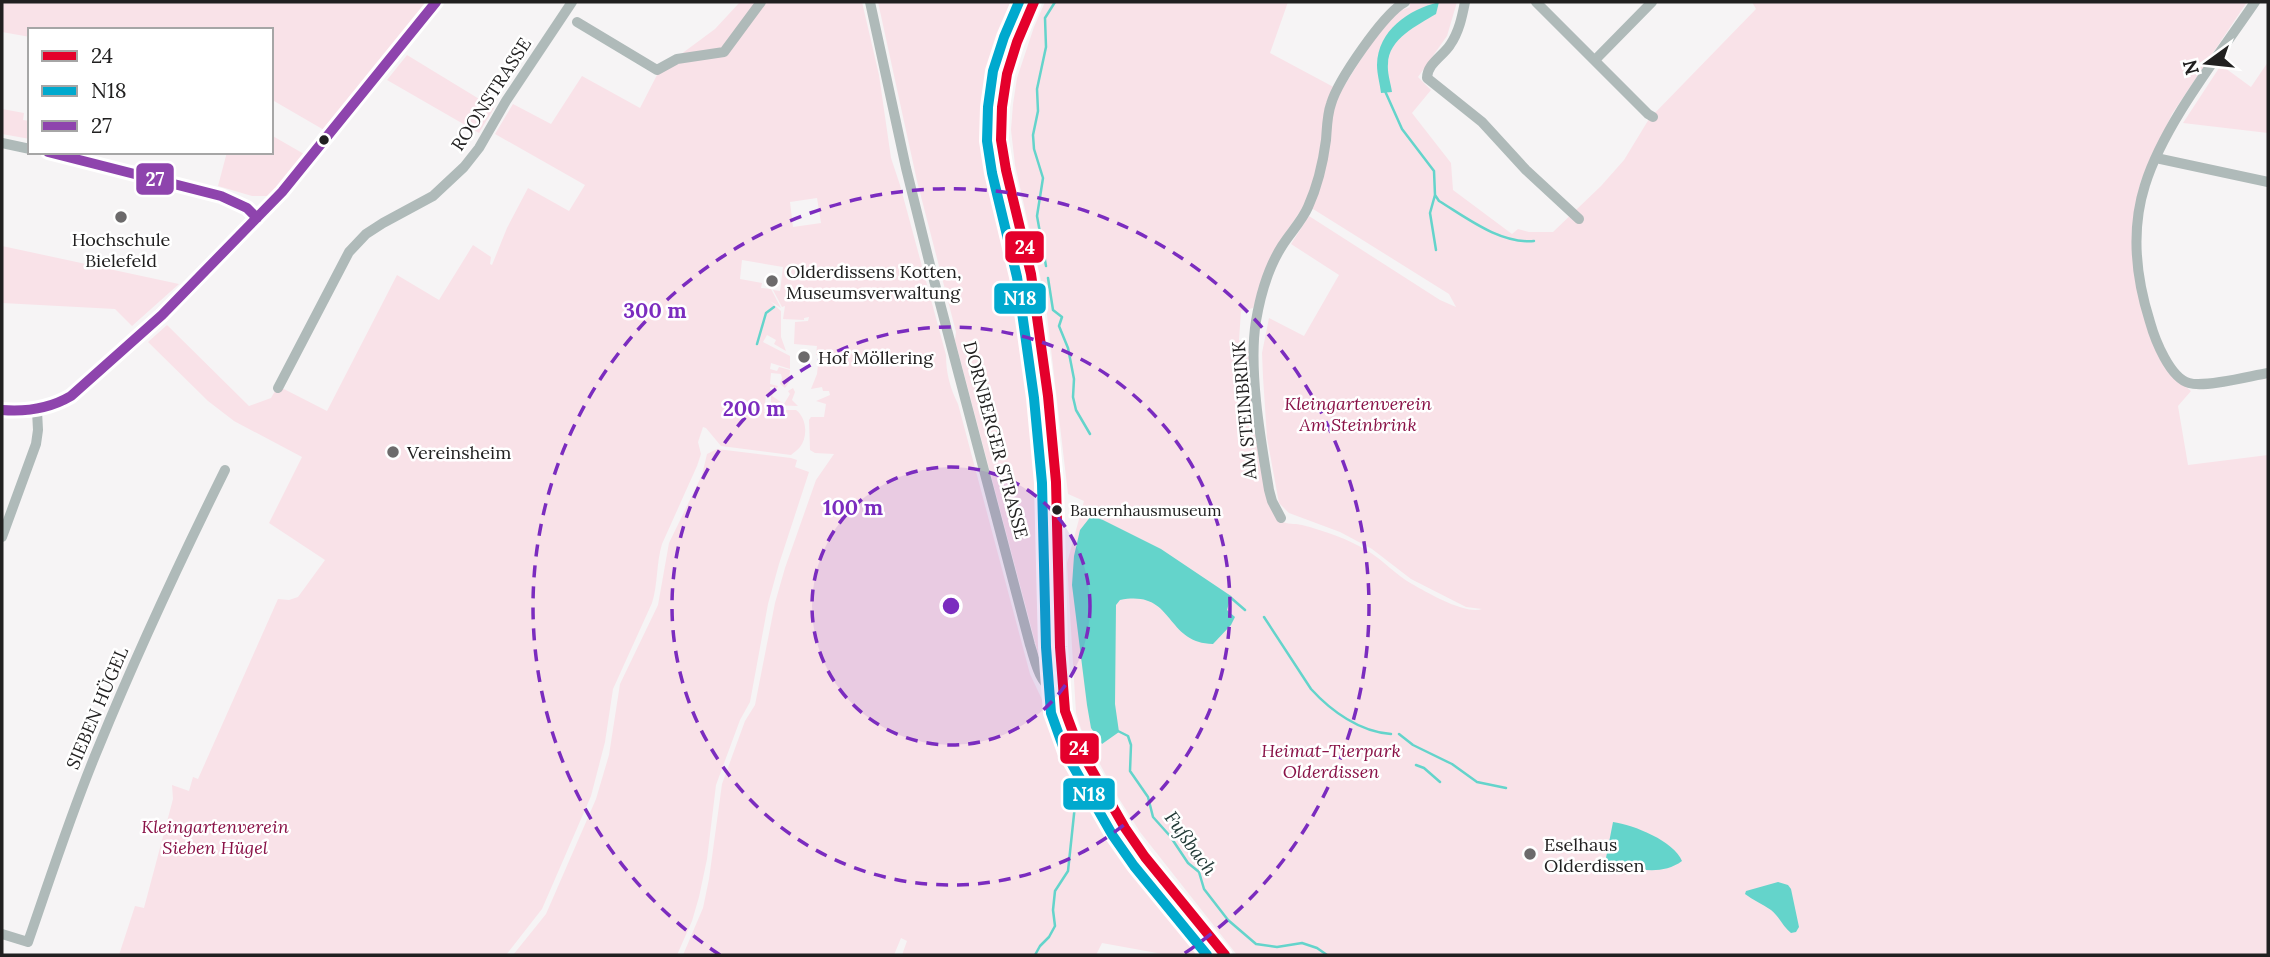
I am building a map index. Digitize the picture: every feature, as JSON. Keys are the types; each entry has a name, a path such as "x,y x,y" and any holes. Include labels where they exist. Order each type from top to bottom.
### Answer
{"main road":[{"path":"1034,2 1007,74 1001,133 1006,170 1035,296 1048,396 1056,482 1063,690 1067,718 1074,737 1125,828 1145,857 1225,955"}],"street":[{"path":"2,410 37,411 61,403 162,316 282,192 436,2"},
{"name":"ROONSTRASSE","path":"278,388 349,253 366,234 433,196 464,167 479,148 506,101 572,2"},
{"path":"577,22 657,70 677,59 724,52 761,2"},
{"name":"DORNBERGER STRASSE","path":"870,2 931,269 1030,645 1046,684 1054,691 1063,690"},
{"path":"1465,2 1460,24 1450,46 1428,69 1427,78 1482,122 1526,170 1579,219"},
{"path":"1536,2 1653,117"},
{"path":"1595,60 1651,2"},
{"path":"2255,2 2178,117 2156,158 2142,196 2137,254 2138,276 2153,332 2181,380 2202,384 2268,373"},
{"name":"AM STEINBRINK","path":"1281,518 1269,491 1257,400 1254,347 1260,302 1280,248 1307,210 1318,182 1328,117 1334,97 1352,64 1400,3"},
{"path":"2,143 28,149"},
{"path":"55,154 221,196 247,208 257,218"},
{"path":"2156,158 2268,182"},
{"path":"2,537 36,444 37,411"},
{"name":"SIEBEN HÜGEL","path":"2,934 28,942 98,748 164,594 225,470"}],"green space":[{"path":"2,2 427,2 324,130 273,102 273,28 28,28 28,37 2,32"},
{"name":"Kleingartenverein Sieben Hügel","path":"740,2 862,2 879,75 891,158 1030,674 1062,742 1122,843 1213,955 1168,955 1102,943 1096,955 902,955 907,941 901,938 894,955 683,955 703,908 722,784 745,721 755,705 775,603 785,568 816,480 834,454 815,453 810,450 809,420 811,417 824,417 826,404 816,401 830,395 829,391 823,391 822,387 811,389 817,374 817,346 794,344 795,322 808,321 809,317 804,320 783,319 785,306 782,307 773,290 780,291 783,267 742,260 740,279 762,283 761,288 771,289 781,308 770,301 781,311 781,337 786,351 774,344 776,340 767,335 763,342 790,356 790,369 771,363 770,369 777,371 779,367 790,370 789,382 785,388 780,384 781,374 771,373 770,384 778,386 776,390 770,387 771,391 775,391 772,396 784,404 790,394 788,391 793,388 795,392 792,400 798,406 771,405 771,396 766,395 764,412 772,416 780,410 796,410 800,413 805,428 803,443 791,455 721,446 703,427 698,442 701,454 697,466 662,544 652,603 613,689 605,742 591,796 542,909 506,955 119,955 135,906 144,908 173,799 172,785 189,791 193,777 198,779 278,599 298,597 325,560 269,523 302,457 234,421 208,401 148,342 167,325 249,406 271,398 278,386 327,411 397,275 439,300 473,245 491,257 492,265 528,188 569,211 585,185 495,134 513,104 551,124 582,76 640,108 657,75 665,66 715,29","holes":["817,198 821,223 793,227 790,202"]},
{"path":"878,2 1029,2 995,130 1001,187 1019,255 1038,378 1047,485 1056,669 1053,672 1046,670 1038,653 955,340 956,332 917,181"},
{"path":"1045,2 1288,2 1270,53 1341,91 1368,48 1395,13 1410,7 1409,2 1457,2 1447,36 1418,77 1431,90 1412,113 1451,163 1453,190 1512,234 1518,229 1553,232 1601,186 1624,160 1649,119 1756,9 1752,2 2247,2 2172,114 2140,183 2136,282 2175,378 2191,391 2178,406 2188,465 2268,455 2268,955 1237,955 1140,832 1081,729 1076,713 1067,563 1084,501 1068,494 1045,298 1015,165 1011,130 1017,78","holes":["1305,204 1449,294 1456,307 1440,300 1309,216 1291,244 1339,275 1304,336 1269,318 1262,353 1267,438 1279,503 1289,513 1340,532 1372,549 1411,579 1466,607 1482,609 1475,610 1457,606 1419,588 1374,555 1352,543 1319,530 1281,521 1255,416 1250,353 1239,340 1241,311 1253,308 1277,246"]},
{"path":"407,55 494,108 479,133 387,80"},
{"path":"2268,62 2268,133 2183,123 2221,65 2251,87"},
{"path":"2,109 24,113 23,120 28,121 28,139 2,134"},
{"path":"273,136 304,154 268,196 252,196 218,186 226,154 273,154"},
{"path":"2,246 179,284 132,326 115,309 2,303"},
{"path":"717,449 791,458 797,460 795,467 809,472 768,604 750,702 740,720 716,785 707,859 692,921 677,955 513,955 546,914 596,799 609,755 620,684 658,605 669,543 702,475 707,454"}],"water":[{"path":"1439,2 1436,14 1405,34 1393,47 1388,67 1392,92 1381,93 1377,65 1383,42 1389,32 1416,10"},
{"path":"1091,516 1161,549 1231,596 1227,610 1235,617 1213,644 1197,641 1186,635 1151,602 1138,599 1120,600 1116,605 1115,704 1119,732 1102,744 1091,728 1072,585 1074,556 1080,530"},
{"path":"1613,822 1642,830 1662,841 1678,854 1682,861 1664,869 1654,870 1605,863"},
{"path":"1778,882 1791,889 1799,927 1796,932 1791,933 1771,910 1745,894 1746,891"}],"waterway":[{"name":"Fußbach","path":"1046,266 1037,216 1043,178 1034,149 1033,135 1038,111 1037,89 1046,47 1045,18 1055,2"},
{"path":"1385,91 1402,129 1434,171 1435,195 1439,201 1496,234 1521,241 1534,241"},
{"path":"1435,195 1430,213 1436,250"},
{"name":"Fußbach","path":"1048,278 1053,310 1062,317 1059,326 1068,348 1076,410 1090,434"},
{"path":"757,344 766,313 774,307"},
{"path":"1230,597 1245,610"},
{"path":"1264,617 1319,697 1357,725 1391,734"},
{"name":"Fußbach","path":"1118,731 1128,736 1131,745 1130,771 1148,797 1153,817 1188,863 1199,872 1204,889 1228,920 1256,944 1277,947 1302,943 1327,955"},
{"path":"1399,734 1413,745 1452,764 1477,782 1506,788"},
{"path":"1416,765 1424,768 1440,782"},
{"path":"1035,955 1055,926 1055,891 1068,871 1075,805"}],"transit line":[{"name":"27","path":"2,410 38,409 71,396 162,315 282,192 436,2"},
{"name":"N18","path":"1019,2 993,71 987,141 1017,277 1034,398 1042,483 1046,647 1051,713 1065,752 1113,836 1134,866 1207,955"},
{"name":"24","path":"1034,2 1007,74 1001,140 1031,274 1048,396 1056,482 1060,647 1065,711 1078,746 1125,828 1145,857 1225,955"},
{"name":"27","path":"56,154 221,196 247,208 257,218"}],"place":[{"name":"Hochschule Bielefeld","path":"121,217"},
{"name":"Olderdissens Kotten, Museumsverwaltung","path":"772,281"},
{"name":"Hof Möllering","path":"804,357"},
{"name":"Vereinsheim","path":"393,452"},
{"name":"Bauernhausmuseum","path":"1057,510"},
{"name":"Eselhaus Olderdissen","path":"1530,854"}],"park label":[{"name":"Kleingartenverein Am Steinbrink","path":"1358,413"},
{"name":"Heimat-Tierpark Olderdissen","path":"1331,760"}]}
